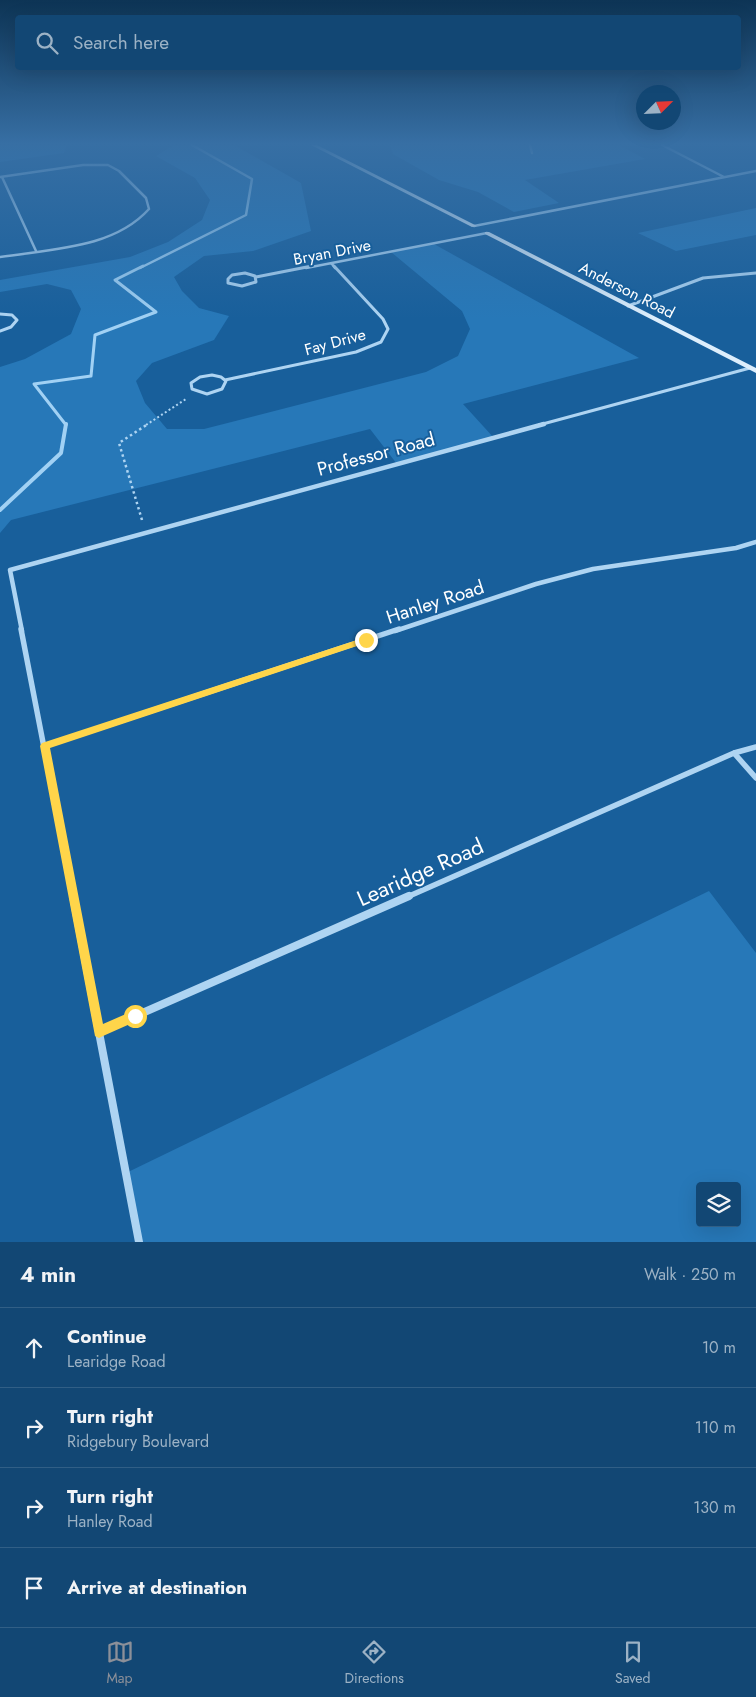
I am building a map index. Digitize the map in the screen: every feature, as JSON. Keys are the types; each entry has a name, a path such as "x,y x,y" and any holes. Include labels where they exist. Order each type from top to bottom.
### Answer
{"street":[{"path":"13,203 36,251"},
{"path":"0,257 104,239 129,228 144,218 149,209 147,203"},
{"path":"428,203 487,233"},
{"path":"474,226 592,203"},
{"name":"Bryan Drive","path":"256,277 487,233"},
{"name":"Anderson Road","path":"487,233 753,370"},
{"name":"Fay Drive","path":"226,380 356,352 381,342 388,329 383,319 332,264"},
{"path":"240,273 249,273 256,277 256,282 247,286 234,286 227,281 232,275 240,273"},
{"path":"628,306 703,278 756,273"},
{"path":"0,314 12,315 18,320 11,327 0,331"},
{"name":"Professor Road","path":"45,746 10,570 753,370"},
{"path":"206,375 217,375 226,380 225,387 214,393 198,393 191,386 194,380 206,375"},
{"name":"Hanley Road","path":"45,746 536,584 593,569 736,548 756,542"},
{"path":"45,746 139,1242"},
{"name":"Learidge Road","path":"99,1032 734,753 756,747"},
{"path":"734,753 756,778"}],"path":[{"path":"142,520 119,443 186,399"}],"shaded area":[{"path":"209,203 305,203 311,231 253,251 204,256 174,277 182,291 199,308 229,316 214,340 152,363 136,381 145,403 167,429 204,429 426,372 458,356 470,329 462,311 391,252 434,244 639,358 463,404 494,438 397,464 370,429 11,520 0,533 0,367 25,359 71,334 81,309 71,290 47,284 0,292 0,280 130,257 168,242 202,220"},
{"path":"498,203 559,203 514,212"},
{"path":"756,208 756,235 676,251 638,233"},
{"path":"709,891 756,953 756,1242 139,1242 126,1173"}],"waterway":[{"path":"140,268 246,215 248,203"},
{"path":"66,425 34,384 91,376 95,335 156,312 115,280 143,266"},
{"path":"0,510 61,453 66,425"}],"route":[{"path":"135,1016 99,1032 45,746 366,640"}]}
